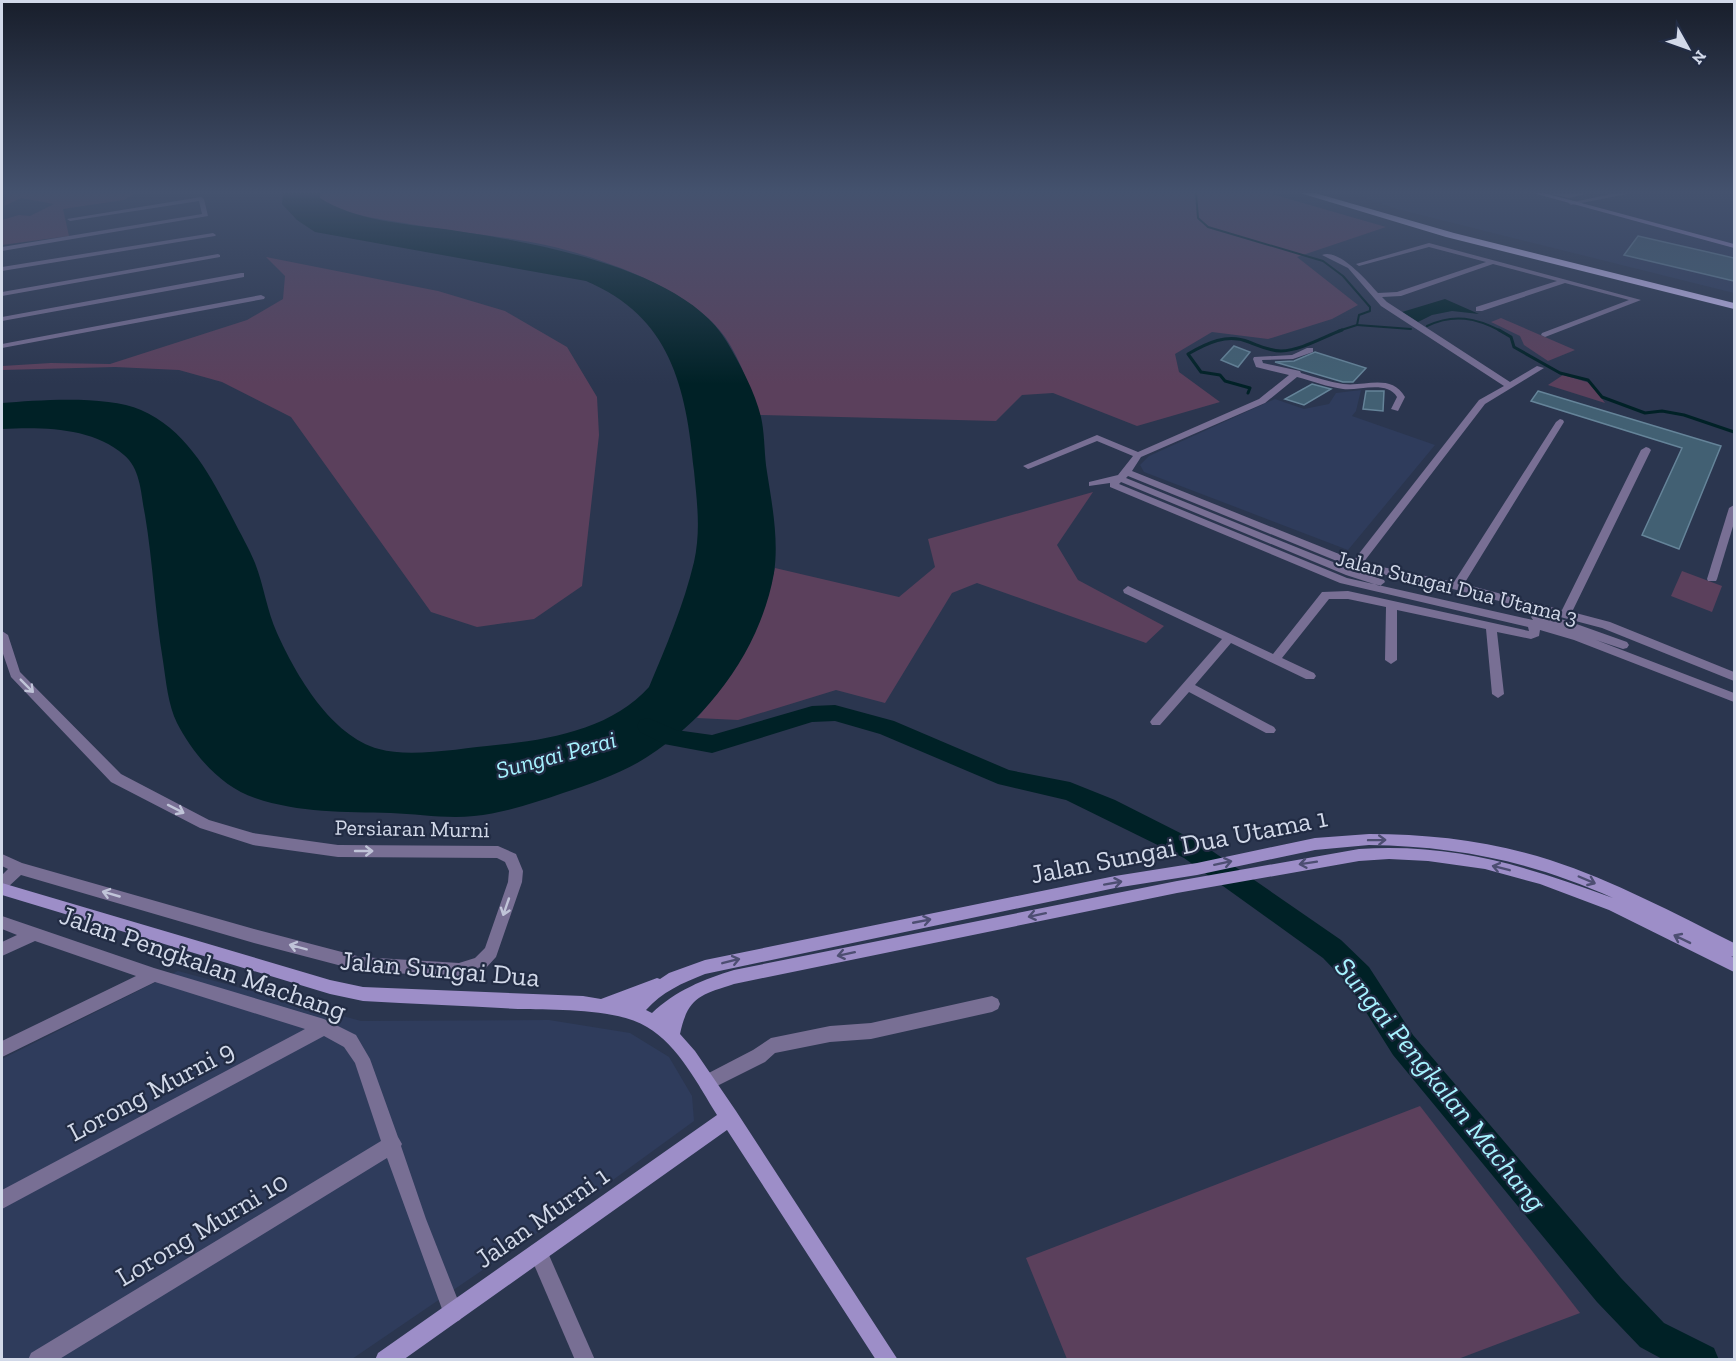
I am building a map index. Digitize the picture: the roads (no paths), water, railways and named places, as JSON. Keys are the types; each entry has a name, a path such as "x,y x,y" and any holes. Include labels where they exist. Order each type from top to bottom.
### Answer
{"highway":[{"path":"1535,257 1734,306"},
{"path":"1556,257 1734,300"}],"street":[{"path":"2,269 79,257"},
{"path":"2,294 215,257"},
{"path":"1328,257 1350,267 1384,304 1508,385"},
{"path":"1359,264 1387,257"},
{"path":"1473,257 1637,300 1545,335"},
{"path":"1375,292 1398,294 1494,262"},
{"path":"2,307 2,320 241,275"},
{"path":"1479,309 1565,280"},
{"path":"2,346 261,297"},
{"path":"1310,350 1293,357 1257,359 1261,367 1344,387 1378,385 1391,387 1397,390 1401,397 1395,409"},
{"path":"1350,573 1482,402 1540,368"},
{"path":"1092,484 1123,475 1138,455 1262,401 1297,374"},
{"path":"1457,586 1560,422"},
{"path":"1028,466 1097,438 1138,455"},
{"path":"1566,613 1646,450"},
{"path":"1123,475 1350,573 1457,586 1566,613 1606,625 1734,677"},
{"name":"Jalan Sungai Dua Utama 3","path":"1123,475 1113,483 1117,487 1350,573 1533,624 1717,687 1734,690"},
{"path":"1712,579 1734,508"},
{"name":"Jalan Sungai Dua Utama 3","path":"1350,573 1564,624 1717,687 1734,698"},
{"path":"1128,590 1186,615 1310,676"},
{"path":"1275,659 1326,595 1339,594 1531,635 1535,633 1533,624"},
{"path":"1391,660 1392,605"},
{"path":"1491,627 1498,694"},
{"name":"Persiaran Murni","path":"2,635 15,674 116,778 205,824 253,839 338,851 498,852 511,858 516,871 515,882 491,952 480,964 459,970 361,964 254,936 7,865"},
{"path":"1156,722 1230,637"},
{"path":"1709,667 1717,687"},
{"path":"1187,686 1270,730"},
{"name":"Jalan Sungai Dua Utama 1","path":"654,1022 688,994 734,977 1173,881 1277,852 1336,842 1422,840 1482,849 1577,876 1618,893 1734,950"},
{"name":"Jalan Sungai Dua Utama 1","path":"633,1012 649,995 675,978 740,958 1115,882 1173,881 1359,855 1428,855 1485,863 1541,878 1614,905 1734,965"},
{"path":"2,884 7,865"},
{"name":"Jalan Sungai Dua","path":"2,889 330,987 363,994 602,1006 633,1012 654,1022 671,1036 730,1117"},
{"name":"Jalan Pengkalan Machang","path":"2,923 154,975 324,1027 351,1041 362,1059 417,1218 453,1312"},
{"path":"2,949 34,934"},
{"path":"2,1049 154,975"},
{"path":"602,1006 675,978"},
{"path":"671,1036 676,1014 688,994"},
{"path":"707,1083 759,1056 771,1046 830,1034 871,1031 992,1004"},
{"name":"Lorong Murni 9","path":"2,1200 324,1027"},
{"path":"730,1117 888,1359"},
{"name":"Jalan Murni 1","path":"385,1359 730,1117"},
{"name":"Lorong Murni 10","path":"38,1359 393,1144"},
{"path":"537,1253 585,1359"}],"water":[{"name":"Sungai Perai","path":"451,257 580,257 599,262 639,276 676,294 706,316 727,342 751,388 761,417 776,548 774,573 758,627 730,678 692,722 670,741 638,763 584,786 496,813 453,817 305,809 255,798 231,786 209,768 191,746 171,709 158,624 148,533 134,467 124,455 111,446 82,434 50,429 2,429 2,403 73,400 110,402 141,410 172,429 185,442 206,471 253,557 277,633 294,667 317,702 331,718 362,742 379,749 406,753 538,740 579,730 618,713 649,687 680,609 696,550 697,505 691,440 679,383 669,358 655,335 638,314 615,296 586,281"},
{"path":"1445,299 1479,314 1452,311 1432,315 1418,322 1402,312"}],"waterway":[{"path":"1308,257 1323,261 1343,276 1370,307 1370,311 1359,315 1357,325"},
{"path":"1427,326 1456,318 1474,320 1500,330"},
{"path":"1338,331 1357,325"},
{"path":"1357,325 1411,329"},
{"path":"1248,393 1250,388 1225,381 1220,375 1201,372 1188,354 1217,340 1225,339 1241,339 1272,350 1289,350 1305,346 1342,330"},
{"path":"1500,330 1511,337 1514,347 1560,373 1588,380 1602,397 1645,413 1662,411 1684,415 1734,432"},
{"name":"Sungai Pengkalan Machang","path":"648,726 672,738 712,744 812,714 835,713 886,727 1006,778 1070,791 1107,807 1193,851 1332,949 1359,976 1403,1045 1609,1290 1652,1335 1702,1360"}]}
